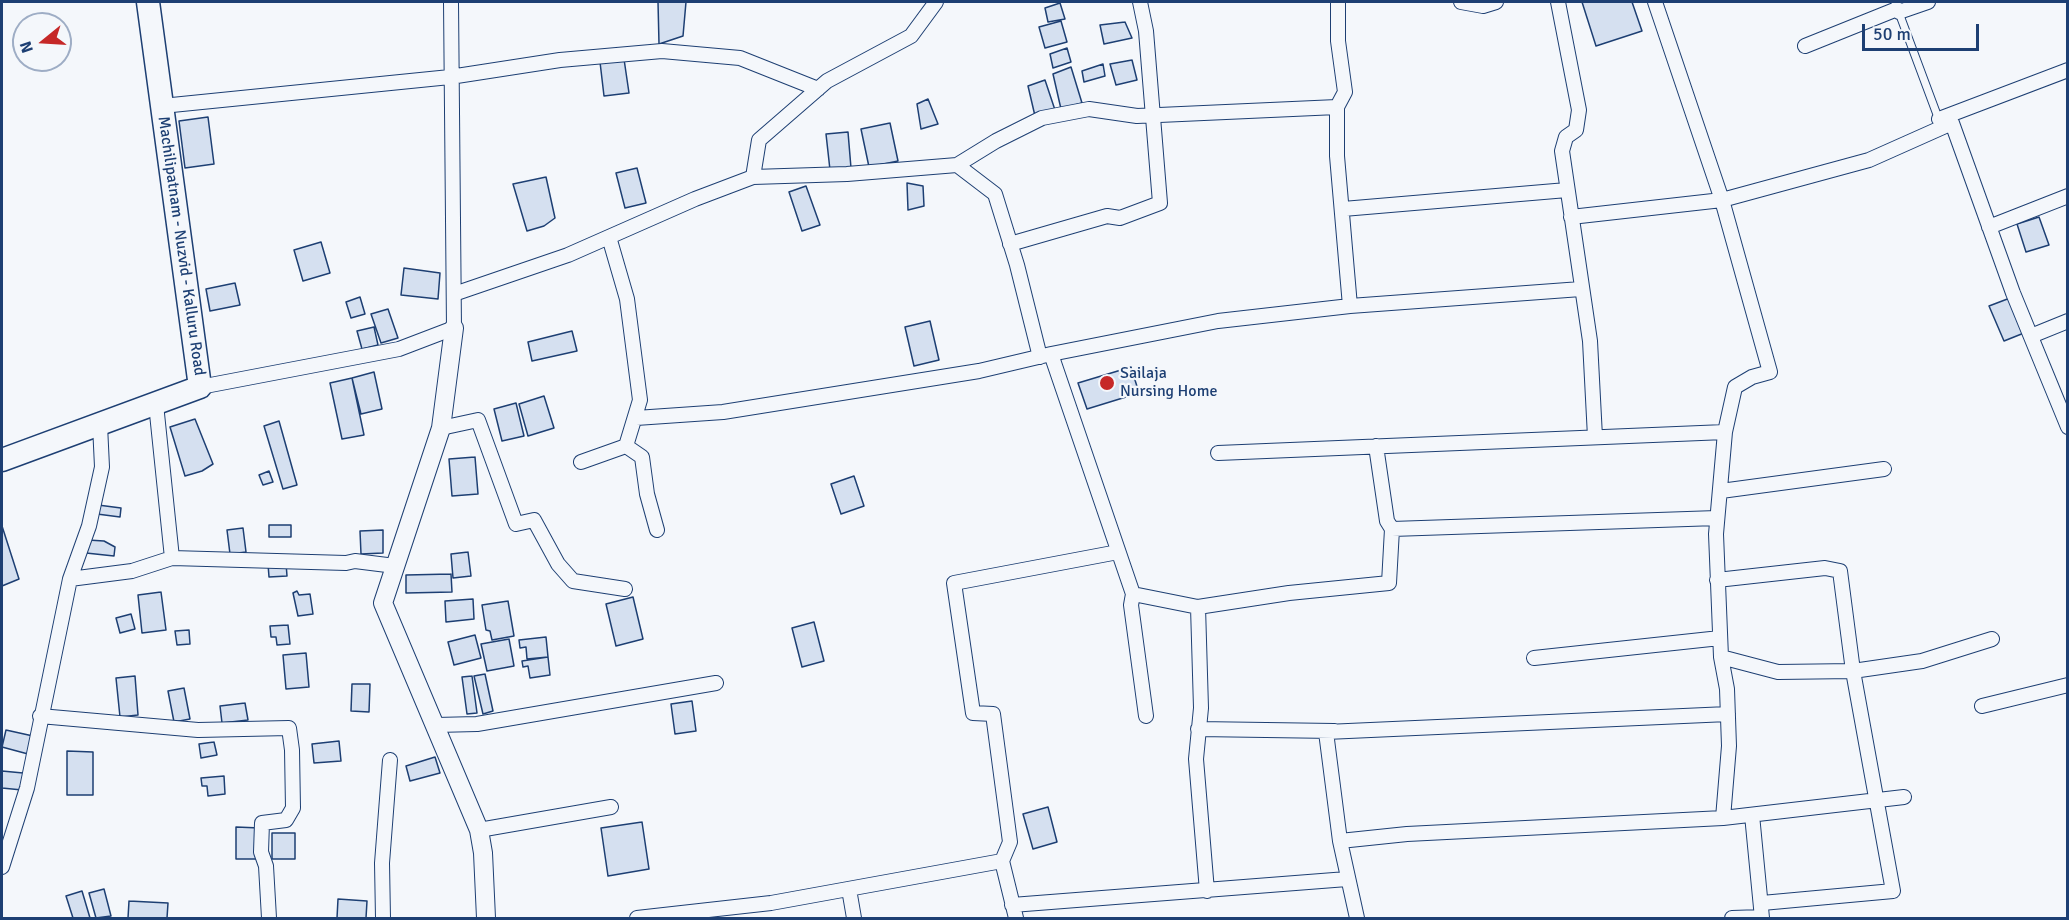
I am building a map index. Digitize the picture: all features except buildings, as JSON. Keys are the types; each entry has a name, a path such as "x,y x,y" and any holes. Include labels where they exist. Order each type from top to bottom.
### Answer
{"main road":[{"name":"Machilipatnam - Nuzvid - Kalluru Road","path":"2,460 200,387 148,2"}],"street":[{"path":"451,2 454,328 441,428 383,603 479,830 483,854 486,918"},
{"path":"753,177 759,140 827,81 911,36 936,2"},
{"path":"1010,244 1107,216 1120,218 1160,203 1146,31 1140,2"},
{"path":"1338,2 1338,41 1345,92 1337,107 1337,156 1350,306"},
{"path":"1461,2 1483,6 1496,2"},
{"path":"1558,2 1579,110 1576,130 1566,137 1562,150 1590,341 1595,437"},
{"path":"1655,2 1722,200 1770,372 1752,377 1735,387 1725,432 1717,518 1720,638 1727,689 1729,746 1724,818"},
{"path":"1804,46 1897,8 1928,2"},
{"path":"162,106 450,77 560,60 662,51 740,58 818,88"},
{"path":"1571,218 1722,200 1869,160 1941,123 2067,70"},
{"path":"454,294 568,255 753,177 846,174 957,165 996,141 1042,118 1089,109 1137,116 1337,107"},
{"path":"1941,123 1952,123 1989,227 2067,427"},
{"path":"957,165 995,194 1045,355 1133,594 1131,605 1146,716"},
{"path":"1343,209 1567,190"},
{"path":"1989,227 2067,196"},
{"path":"609,237 627,299 640,400 626,446"},
{"path":"636,418 723,412 979,371 1045,355 1218,321 1350,306 1581,289"},
{"path":"2031,336 2067,321"},
{"path":"200,387 399,350 454,328"},
{"path":"156,404 172,558"},
{"path":"441,428 478,420 516,524 534,520 558,564 573,581 625,589"},
{"path":"2,867 5,842 27,788 70,579 89,526 102,467 100,424"},
{"path":"1218,453 1595,437 1634,438 1725,432"},
{"path":"582,462 626,446"},
{"path":"626,446 642,458 647,494 657,530"},
{"path":"1133,594 1198,607 1289,592 1389,583 1392,529 1387,521 1376,446"},
{"path":"1721,491 1884,469"},
{"path":"1392,529 1717,518"},
{"path":"1118,552 954,584 973,713 993,714 1010,842 1002,861 1014,912 1207,891 1347,879"},
{"path":"70,579 132,571 172,558 346,563 355,561 395,566"},
{"path":"1718,580 1825,568 1840,571 1853,670 1893,891 1761,903"},
{"path":"1198,607 1201,708 1196,759 1207,891"},
{"path":"1534,658 1720,638"},
{"path":"1721,657 1778,672 1853,670 1922,661 1992,639"},
{"path":"436,725 477,724 716,683"},
{"path":"1982,706 2067,685"},
{"path":"1357,918 1340,841 1326,732 1728,714"},
{"path":"40,716 198,730 289,728 292,750 293,808 286,820 262,824 261,852 266,866 268,918"},
{"path":"1198,729 1284,732 1368,730"},
{"path":"384,918 382,863 390,760"},
{"path":"1340,841 1407,834 1724,818 1904,797"},
{"path":"479,830 611,807"},
{"path":"1732,918 1762,918 1752,815"},
{"path":"637,918 757,912 849,889 1002,861"},
{"path":"849,889 854,918"}],"lane":[{"path":"1897,8 1941,123"}],"place":[{"name":"Sailaja Nursing Home","path":"1107,383"}]}
